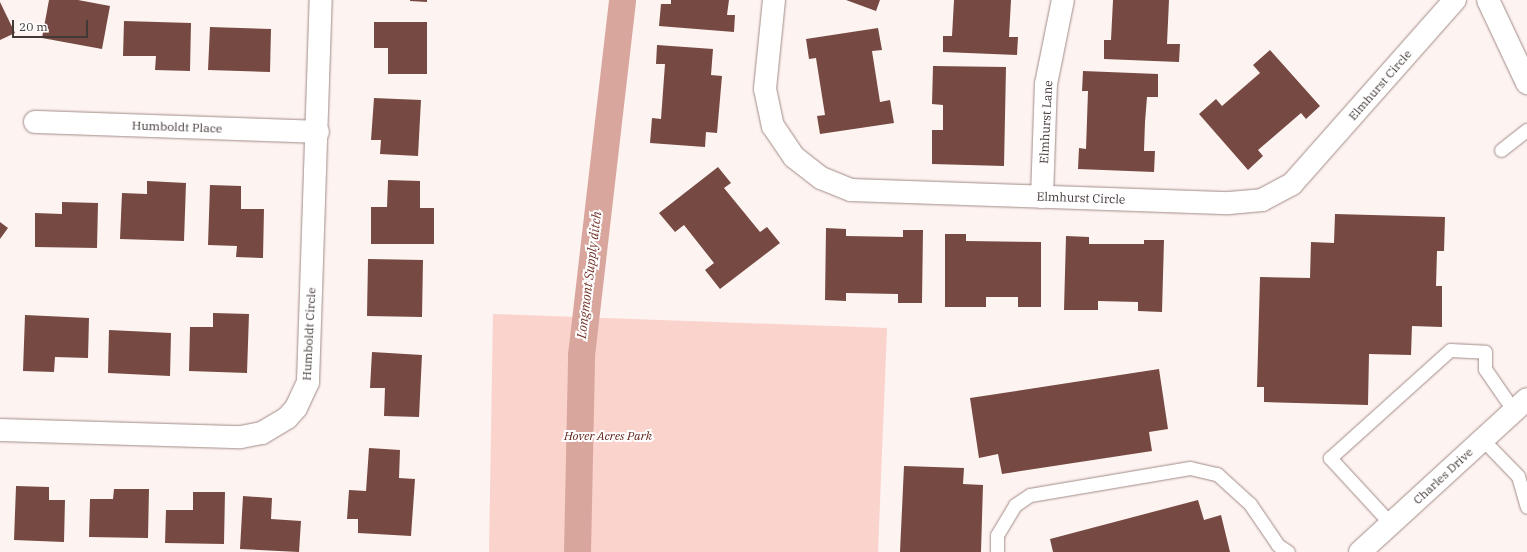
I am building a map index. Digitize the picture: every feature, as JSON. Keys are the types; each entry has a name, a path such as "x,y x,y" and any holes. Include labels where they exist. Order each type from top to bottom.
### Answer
{"street":[{"name":"Humboldt Circle","path":"0,430 240,437 262,433 287,418 308,382 318,132 321,0"},
{"name":"Elmhurst Circle","path":"774,0 765,89 773,126 794,158 821,178 851,190 1229,203 1262,200 1292,184 1455,0"},
{"name":"Elmhurst Lane","path":"1042,197 1046,84 1063,0"},
{"path":"1488,0 1527,83"},
{"name":"Humboldt Place","path":"35,122 318,132"},
{"name":"Charles Drive","path":"1360,552 1521,405"}],"lane":[{"path":"1501,150 1527,130"},
{"path":"1391,524 1330,458 1450,350 1485,352 1485,369 1521,405"},
{"path":"1483,440 1518,476 1527,507"},
{"path":"998,552 997,535 1015,505 1030,495 1190,468 1216,474 1250,504 1278,545 1288,552"}],"green space":[{"name":"Hover Acres Park","path":"493,314 887,328 878,552 489,552"}],"building":[{"path":"49,0 78,0 110,6 102,49 42,38"},
{"path":"427,0 427,2 410,1"},
{"path":"671,0 729,0 727,15 735,15 734,32 659,26 661,4 671,4"},
{"path":"846,0 880,0 876,11"},
{"path":"954,0 1011,0 1009,37 1018,37 1017,55 943,52 943,36 952,36"},
{"path":"1113,0 1169,0 1167,44 1180,44 1179,62 1104,59 1104,40 1111,40"},
{"path":"0,2 15,33 0,40"},
{"path":"124,21 191,23 190,71 155,70 156,56 123,56"},
{"path":"374,22 427,22 427,74 388,74 388,48 374,48"},
{"path":"210,27 271,29 270,72 208,70"},
{"path":"878,28 882,50 872,51 880,102 890,100 894,123 820,134 817,116 825,115 816,58 809,59 806,39"},
{"path":"657,45 713,49 711,75 722,76 717,133 706,132 705,147 650,143 652,118 661,119 665,64 656,64"},
{"path":"1270,50 1320,106 1306,119 1301,113 1258,150 1263,156 1248,170 1199,114 1216,99 1222,106 1260,73 1253,65"},
{"path":"933,66 1006,67 1004,166 932,164 932,130 943,130 943,105 932,104"},
{"path":"1083,71 1158,74 1158,97 1147,97 1145,122 1144,151 1155,151 1154,172 1078,169 1079,148 1086,149 1088,91 1082,91"},
{"path":"374,98 421,100 418,156 380,154 381,140 371,140"},
{"path":"718,167 731,183 724,188 760,232 767,227 780,243 720,289 705,270 714,263 684,225 675,232 659,213"},
{"path":"388,180 420,181 420,208 434,208 434,244 371,244 371,207 387,207"},
{"path":"147,181 186,183 184,241 120,239 122,193 147,194"},
{"path":"210,185 241,186 241,209 264,209 263,258 236,257 237,246 208,245"},
{"path":"62,202 98,203 97,248 35,247 35,213 62,214"},
{"path":"1335,214 1445,217 1444,251 1437,251 1436,286 1442,286 1442,327 1412,326 1411,355 1369,354 1368,405 1264,402 1264,387 1257,387 1260,277 1310,278 1311,242 1334,243"},
{"path":"0,222 8,228 0,239"},
{"path":"826,228 846,229 846,236 903,237 903,230 923,230 922,303 898,303 898,294 846,293 846,301 825,300"},
{"path":"945,234 966,234 966,241 1041,242 1041,307 1018,307 1018,297 986,297 986,307 945,307"},
{"path":"1066,236 1089,237 1089,244 1144,244 1144,240 1164,240 1162,312 1138,311 1138,302 1098,301 1098,310 1064,310"},
{"path":"368,259 423,260 422,317 367,316"},
{"path":"213,313 249,314 247,373 189,371 190,327 213,327"},
{"path":"25,315 89,318 88,358 55,357 54,372 23,371"},
{"path":"109,330 171,333 170,376 108,373"},
{"path":"372,352 422,355 419,417 384,416 385,388 370,388"},
{"path":"1159,369 1168,429 1149,432 1152,451 1002,474 998,454 979,458 970,398"},
{"path":"369,448 400,450 399,478 415,479 411,536 358,533 358,519 347,519 349,490 366,491"},
{"path":"904,466 964,468 963,484 983,485 981,552 900,552"},
{"path":"16,486 49,487 49,500 65,500 64,542 14,540"},
{"path":"114,489 149,489 148,538 89,537 90,499 113,499"},
{"path":"193,492 225,492 224,544 165,543 166,510 193,510"},
{"path":"243,496 272,498 271,519 301,521 299,552 240,549"},
{"path":"1198,500 1204,520 1221,515 1230,552 1053,552 1050,539"}],"waterway":[{"name":"Longmont Supply ditch","path":"577,552 581,355 622,0"}]}
